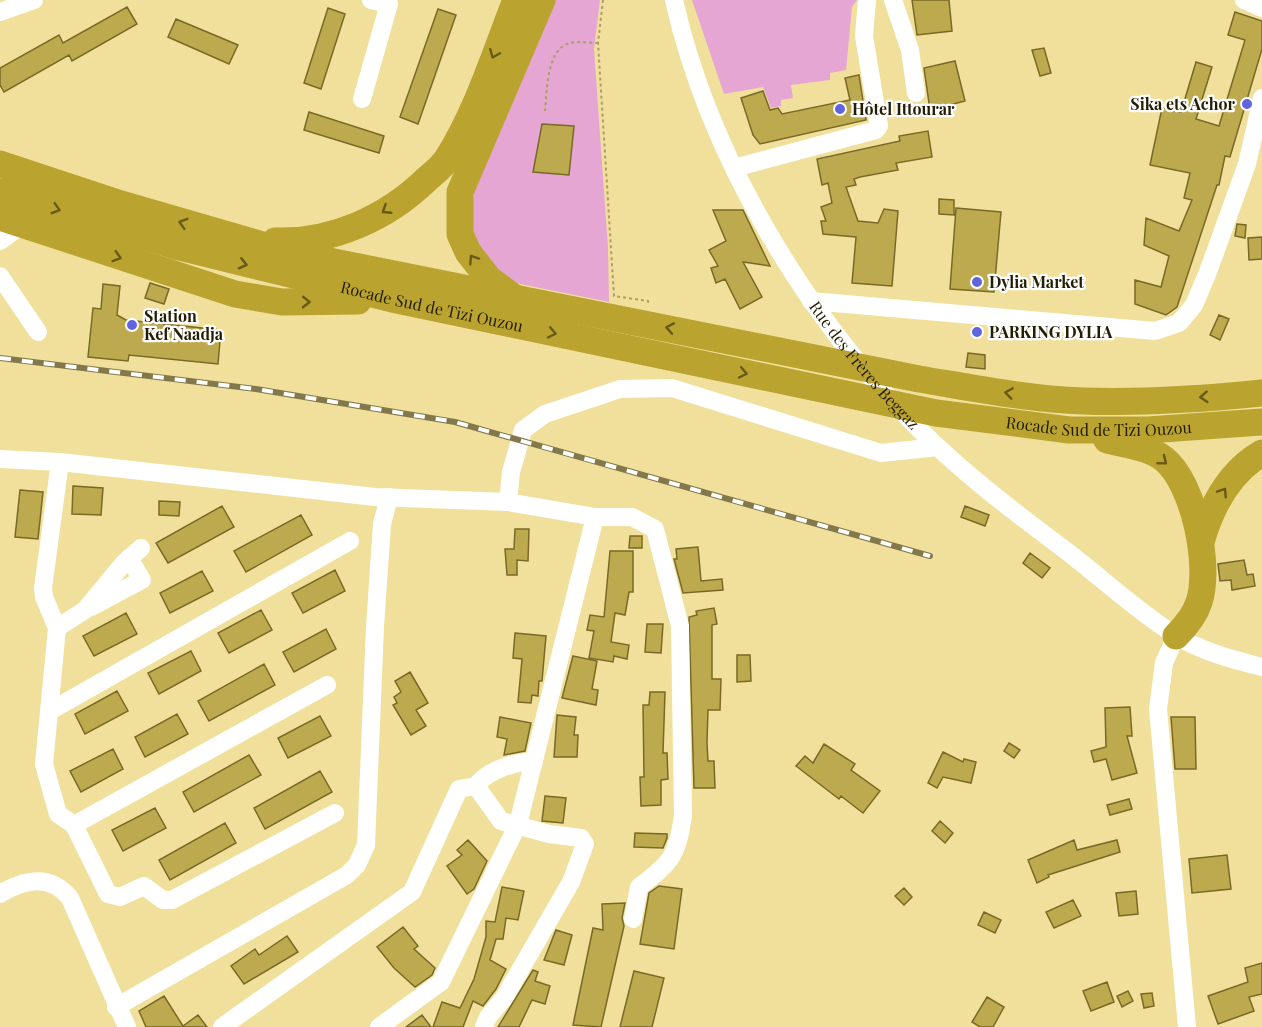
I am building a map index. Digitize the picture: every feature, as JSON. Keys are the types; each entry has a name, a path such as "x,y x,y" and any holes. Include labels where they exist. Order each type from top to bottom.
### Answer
{"highway":[{"path":"239,240 290,241 319,238 365,223 415,190 446,161 468,118 516,0"},
{"path":"515,298 489,279 468,252 460,234 459,202 466,175 542,0"},
{"name":"Rocade Sud de Tizi Ouzou","path":"0,164 239,240 294,254 919,379 1016,394 1081,401 1148,401 1262,393"},
{"name":"Rocade Sud de Tizi Ouzou","path":"0,192 179,247 392,299 936,413 1068,430 1148,430 1262,422"},
{"path":"11,221 235,294 282,302 392,299"},
{"path":"1068,430 1146,450 1164,459 1179,478 1201,542"},
{"path":"1176,636 1188,623 1200,601 1201,542 1209,514 1228,484 1247,461 1262,453"}],"street":[{"path":"0,12 34,0"},
{"path":"362,99 388,4 371,0"},
{"name":"Rue des Frères Beggaz","path":"674,0 700,94 734,168 811,301 880,388 938,447 982,487 1176,636 1214,653 1262,667"},
{"path":"734,168 876,129 879,126 864,36 867,0"},
{"path":"892,0 910,50 916,93"},
{"path":"1244,0 1262,8"},
{"path":"811,301 1155,331 1179,324 1194,305 1255,163 1262,98"},
{"path":"0,241 11,221"},
{"path":"0,276 38,332"},
{"path":"508,502 511,472 523,430 531,423 572,403 620,389 672,388 881,453 938,447"},
{"path":"0,459 88,463 389,497 508,502 595,517 632,517 655,529 680,626 683,816 678,847 662,869 639,887 633,919"},
{"path":"60,462 42,588 57,628 44,764 58,814 74,825 108,894 120,897 144,886 163,900 172,900 335,813"},
{"path":"116,1007 346,875 357,865 366,845 368,824 375,627 382,524 389,497"},
{"path":"379,1027 441,982 518,824 595,517"},
{"path":"50,711 350,541"},
{"path":"57,628 85,610 142,580 135,553 85,610"},
{"path":"1176,636 1164,663 1158,710 1187,1027"},
{"path":"74,825 327,685"},
{"path":"222,1027 412,892 459,789 476,786 482,776 522,761 534,761"},
{"path":"476,786 501,820 549,834 581,838 585,844 571,882 504,998 488,1017 484,1027"},
{"path":"0,894 27,882 42,881 60,886 70,898 116,1007 127,1027"}],"path":[{"path":"603,0 598,43 614,296 648,301"},
{"path":"545,111 553,61 561,48 570,43 598,43"}],"shaded area":[{"path":"551,0 600,0 594,49 608,248 609,302 505,281 471,239 475,170"},
{"path":"692,0 857,0 852,7 846,70 830,73 830,80 791,85 793,98 781,100 781,106 771,108 763,87 724,94"}],"building":[{"path":"912,0 949,0 952,31 917,35"},
{"path":"127,7 137,24 72,61 69,55 4,92 0,85 0,68 59,35 63,43"},
{"path":"328,8 345,14 321,89 304,83"},
{"path":"438,9 456,15 418,124 400,117"},
{"path":"1235,12 1262,21 1262,49 1230,157 1225,156 1219,185 1217,185 1177,307 1166,315 1135,304 1135,280 1161,287 1169,256 1144,245 1146,218 1179,231 1192,200 1184,198 1190,173 1150,165 1162,108 1181,112 1196,62 1212,67 1196,119 1219,126 1245,40 1228,35"},
{"path":"176,19 238,45 229,64 168,37"},
{"path":"1044,48 1051,73 1040,76 1032,50"},
{"path":"955,61 965,101 930,110 924,68"},
{"name":"Hôtel Ittourar","path":"859,75 866,120 760,144 753,135 741,98 763,91 770,110 778,108 782,114 850,100 845,78"},
{"path":"309,112 384,136 379,153 304,130"},
{"path":"542,124 574,126 569,175 533,172"},
{"path":"928,131 932,157 896,163 898,170 860,177 854,179 856,185 846,187 858,221 878,223 884,209 898,211 892,286 852,283 856,237 823,234 821,221 826,221 821,207 832,203 828,183 822,185 817,159 900,141 899,136"},
{"path":"939,199 954,200 954,215 939,214"},
{"path":"956,208 1001,212 994,292 950,289"},
{"path":"713,210 743,210 770,266 743,262 762,297 740,309 725,279 716,283 711,268 718,266 709,250 726,241"},
{"path":"1237,224 1246,225 1245,238 1235,236"},
{"path":"1262,237 1262,259 1249,260 1248,238"},
{"path":"150,283 169,289 164,304 145,298"},
{"name":"Station Kef Naadja","path":"103,284 120,286 117,315 126,320 221,330 218,364 129,355 128,361 88,357 93,308 101,309"},
{"path":"1219,315 1229,319 1220,340 1210,335"},
{"path":"968,353 985,355 985,369 966,367"},
{"path":"73,486 103,488 101,515 72,514"},
{"path":"20,490 43,492 38,539 15,537"},
{"path":"159,501 180,502 179,516 159,515"},
{"path":"222,506 234,527 168,563 156,543"},
{"path":"965,506 989,515 985,526 961,517"},
{"path":"301,515 312,535 246,572 234,551"},
{"path":"515,529 529,529 528,561 517,560 517,575 507,575 505,549 514,549"},
{"path":"630,536 642,536 642,548 629,548"},
{"path":"698,547 701,581 722,579 723,590 683,593 674,559 677,559 676,549"},
{"path":"610,551 633,551 633,592 629,592 625,615 615,613 611,642 629,645 627,659 614,656 613,662 589,658 594,631 587,630 590,615 604,617"},
{"path":"1030,553 1050,568 1042,578 1023,563"},
{"path":"1244,560 1247,575 1253,574 1255,586 1232,590 1231,580 1220,581 1218,564"},
{"path":"335,570 345,591 303,613 292,593"},
{"path":"202,571 213,591 170,613 160,593"},
{"path":"714,608 717,624 712,625 712,679 721,679 720,710 708,710 707,743 708,761 714,761 715,788 694,788 689,617 697,615 696,611"},
{"path":"261,610 272,630 229,653 218,633"},
{"path":"126,613 137,634 94,656 83,636"},
{"path":"647,624 663,624 661,653 645,652"},
{"path":"326,629 336,649 294,672 283,652"},
{"path":"515,633 546,636 542,681 539,681 538,696 532,695 531,703 518,702 522,659 513,658"},
{"path":"191,651 201,671 159,694 148,673"},
{"path":"737,655 750,655 751,681 737,682"},
{"path":"573,656 597,661 592,689 598,690 596,705 562,698"},
{"path":"264,664 275,685 209,721 198,701"},
{"path":"410,672 428,703 416,710 426,726 411,735 393,705 397,703 394,697 401,692 395,681"},
{"path":"117,691 128,711 85,734 75,714"},
{"path":"650,692 665,692 663,753 667,753 668,779 661,780 661,805 641,806 640,777 644,777 643,705 649,705"},
{"path":"1130,707 1132,736 1127,736 1137,773 1112,780 1106,759 1094,762 1091,751 1106,747 1105,708"},
{"path":"177,714 188,734 145,757 135,737"},
{"path":"557,715 576,717 574,735 578,735 577,757 554,757"},
{"path":"320,716 331,736 288,758 278,738"},
{"path":"500,717 531,723 525,751 504,755 507,739 497,737"},
{"path":"1171,717 1195,717 1196,769 1175,769"},
{"path":"1009,743 1020,750 1014,758 1004,751"},
{"path":"824,744 855,764 851,770 880,791 863,813 841,796 839,799 796,766 805,756 813,763"},
{"path":"113,749 123,769 81,792 70,771"},
{"path":"943,752 963,762 964,759 976,762 971,783 943,777 937,788 928,783"},
{"path":"249,755 261,775 194,812 183,792"},
{"path":"320,771 332,792 265,829 254,808"},
{"path":"545,796 566,798 563,823 542,821"},
{"path":"1129,799 1132,809 1110,815 1107,805"},
{"path":"155,808 166,828 123,851 112,830"},
{"path":"940,821 953,833 945,843 932,831"},
{"path":"225,823 236,843 170,880 159,860"},
{"path":"635,833 667,834 667,838 663,848 634,847"},
{"path":"468,840 487,861 474,889 467,894 447,866 462,855 457,850"},
{"path":"1074,840 1077,850 1117,840 1120,852 1048,875 1049,877 1037,883 1028,860"},
{"path":"1227,855 1231,889 1192,893 1189,859"},
{"path":"659,886 682,889 674,949 640,944 649,893"},
{"path":"502,887 524,891 518,920 506,918 503,939 496,939 490,960 506,969 496,989 483,1006 473,1001 463,1027 433,1027 442,1002 460,1008 474,979 486,937 486,921 495,922"},
{"path":"904,888 912,897 904,905 895,896"},
{"path":"1136,891 1138,914 1119,916 1116,893"},
{"path":"1073,900 1081,916 1054,928 1046,912"},
{"path":"625,903 622,918 624,926 601,1027 573,1025 593,928 603,930 602,904"},
{"path":"984,912 1001,920 995,933 978,925"},
{"path":"403,927 418,946 414,949 435,968 432,975 415,987 394,968 377,947"},
{"path":"556,930 572,935 564,965 544,960"},
{"path":"287,936 298,952 244,984 231,966 255,949 259,955"},
{"path":"1262,963 1262,994 1249,997 1254,1011 1218,1024 1208,996 1248,982 1245,968"},
{"path":"533,970 538,972 535,981 550,986 545,1004 532,1000 519,1027 498,1027"},
{"path":"634,971 664,978 652,1027 620,1027"},
{"path":"1107,982 1114,1002 1091,1011 1083,991"},
{"path":"1128,991 1133,1001 1122,1007 1117,996"},
{"path":"1152,993 1154,1006 1144,1008 1141,994"},
{"path":"164,996 183,1026 198,1015 207,1027 146,1027 139,1011"},
{"path":"987,997 1004,1007 993,1027 980,1027 972,1022"},
{"path":"422,1015 431,1027 406,1027"}],"railway":[{"path":"0,358 256,389 455,422 930,556"}],"place":[{"name":"Sika ets Achor","path":"1247,104"},
{"name":"Hôtel Ittourar","path":"840,109"},
{"name":"Dylia Market","path":"977,282"},
{"name":"Station Kef Naadja","path":"132,325"},
{"name":"PARKING DYLIA","path":"977,332"}]}
